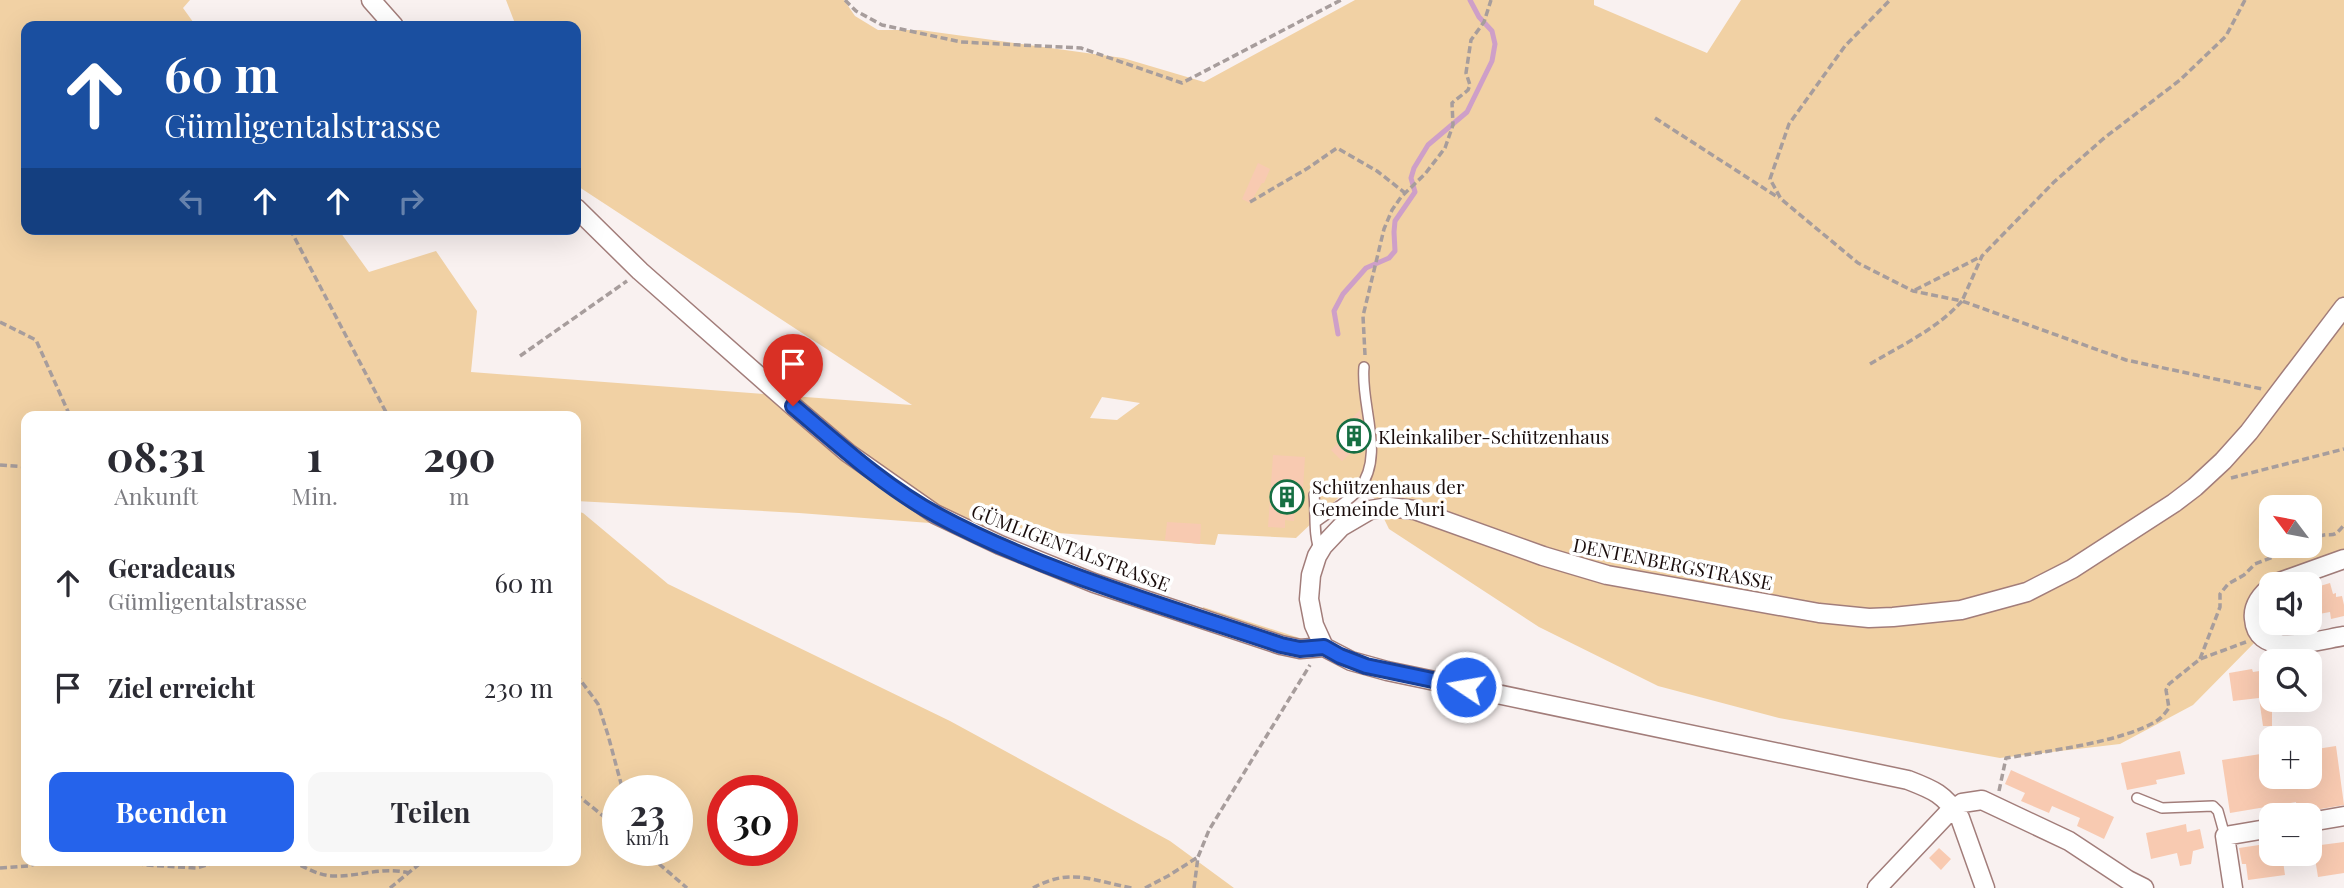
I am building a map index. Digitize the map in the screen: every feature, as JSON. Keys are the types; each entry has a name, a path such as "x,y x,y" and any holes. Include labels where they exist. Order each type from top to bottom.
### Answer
{"street":[{"path":"371,0 390,21"},
{"name":"GÜMLIGENTALSTRASSE","path":"581,213 640,271 848,453 935,514 1000,545 1094,583 1281,645 1300,649 1324,647"},
{"name":"DENTENBERGSTRASSE","path":"1324,647 1314,625 1309,599 1311,575 1320,551 1331,536 1360,514 1377,509 1402,507 1543,556 1607,575 1844,616 1893,617 1961,610 2027,592 2072,569 2174,503 2223,460 2249,432 2344,307"},
{"path":"2308,572 2344,559"},
{"path":"2259,600 2254,611 2255,625 2259,632"},
{"path":"2261,636 2278,645 2344,636"},
{"path":"1324,647 1351,661 1387,671 1908,780 1940,793 1954,809 1960,818 1984,888"},
{"path":"1877,888 1954,809 1962,803 1982,800 2069,841 2144,888"},
{"path":"2322,820 2344,817"},
{"path":"2233,888 2225,836 2259,830"}],"lane":[{"path":"1316,522 1352,497 1365,480 1371,450 1363,386 1364,367"},
{"path":"1314,495 1315,540 1320,551"},
{"path":"2137,798 2162,808 2213,806 2218,811 2225,836"}],"path":[{"path":"845,0 856,11 882,25 961,42 1081,48 1182,83 1341,0"},
{"path":"1364,367 1366,349 1363,316 1388,219 1405,193 1437,159 1452,134 1452,103 1468,90 1470,80 1466,73 1471,40 1484,23 1491,0"},
{"path":"1781,200 1770,179 1789,124 1845,46 1890,0"},
{"path":"1913,291 1982,256 2054,182 2189,71 2226,36 2244,2"},
{"path":"1654,118 1781,200 1858,263 1913,291 1962,301 2126,360 2278,392"},
{"path":"1250,202 1337,148 1369,166 1405,193"},
{"path":"293,235 385,411"},
{"path":"1870,364 1950,314 1962,301 1982,256"},
{"path":"520,356 640,271"},
{"path":"0,322 36,340 68,411"},
{"path":"2222,480 2344,449"},
{"path":"0,465 21,467"},
{"path":"2322,536 2336,534 2344,524"},
{"path":"2200,659 2220,607 2220,594 2228,584 2244,575 2255,564 2271,558"},
{"path":"2000,782 2006,758 2079,746 2128,732 2158,719 2169,708 2166,690 2169,684 2200,659 2261,636"},
{"path":"1194,888 1198,857 1220,810 1307,669 1324,647"},
{"path":"581,681 597,704 618,775"},
{"path":"581,798 602,815"},
{"path":"1145,888 1168,877 1198,857"},
{"path":"0,868 28,866"},
{"path":"162,866 203,866"},
{"path":"301,866 334,876 388,870 409,873"},
{"path":"390,888 417,866"},
{"path":"660,866 683,887"},
{"path":"1033,888 1056,878 1074,876 1132,888"}],"shaded area":[{"path":"0,0 190,0 183,8 192,21 21,21 21,235 342,235 369,272 436,251 477,311 471,372 912,405 581,188 581,21 514,21 506,0 844,0 855,16 878,30 920,30 1123,58 1204,82 1355,0 1594,0 1594,5 1707,53 1741,0 2344,0 2344,559 2315,572 2259,572 2261,636 2193,705 2120,744 2000,758 1779,718 1658,686 1539,627 1389,529 1368,486 1372,466 1296,538 1218,534 1215,545 799,513 581,501 581,411 21,411 21,866 581,866 581,512 668,584 950,721 1170,841 1234,888 0,888","holes":["1102,397 1140,403 1117,420 1090,418"]},
{"path":"1203,607 1309,641 1289,642 1201,614"}],"building":[{"path":"1258,163 1270,169 1250,203 1242,199"},
{"name":"Kleinkaliber-Schützenhaus","path":"1360,410 1364,441 1342,461 1331,450 1352,429 1347,423"},
{"name":"Schützenhaus der Gemeinde Muri","path":"1273,455 1305,457 1302,505 1295,505 1294,521 1285,520 1285,528 1268,527"},
{"path":"1167,522 1201,524 1200,544 1165,540"},
{"path":"2330,583 2333,594 2336,593 2336,597 2342,596 2344,616 2331,619 2330,612 2322,613 2322,585"},
{"path":"2252,669 2253,672 2259,671 2259,698 2233,701 2229,673"},
{"path":"2261,712 2272,712 2272,726 2263,726"},
{"path":"2336,746 2344,805 2322,809 2322,803 2259,803 2259,808 2230,813 2222,760 2259,754 2259,789 2322,789 2322,748"},
{"path":"2180,751 2185,774 2156,780 2157,784 2127,790 2121,763"},
{"path":"2011,770 2114,817 2104,839 2077,826 2080,818 2052,806 2049,813 2021,801 2025,793 2005,784"},
{"path":"2186,824 2187,832 2200,829 2204,848 2193,851 2191,864 2180,866 2177,853 2151,859 2146,833"},
{"path":"2344,842 2344,873 2318,877 2316,866 2322,866 2322,845"},
{"path":"2259,845 2259,866 2284,866 2285,875 2248,880 2246,864 2242,864 2239,848"},
{"path":"1939,848 1951,859 1941,870 1929,858"}],"waterway":[{"path":"1338,334 1334,311 1343,294 1366,268 1389,258 1395,251 1395,221 1415,192 1411,178 1414,168 1428,145 1467,112 1492,61 1495,44 1492,31 1479,17 1470,0"}],"place":[{"name":"Kleinkaliber-Schützenhaus","path":"1354,436"},
{"name":"Schützenhaus der Gemeinde Muri","path":"1287,497"}],"route":[{"path":"793,406 848,453 906,495 935,514 1000,545 1094,583 1281,645 1300,649 1324,647 1366,666 1466,687"}]}
